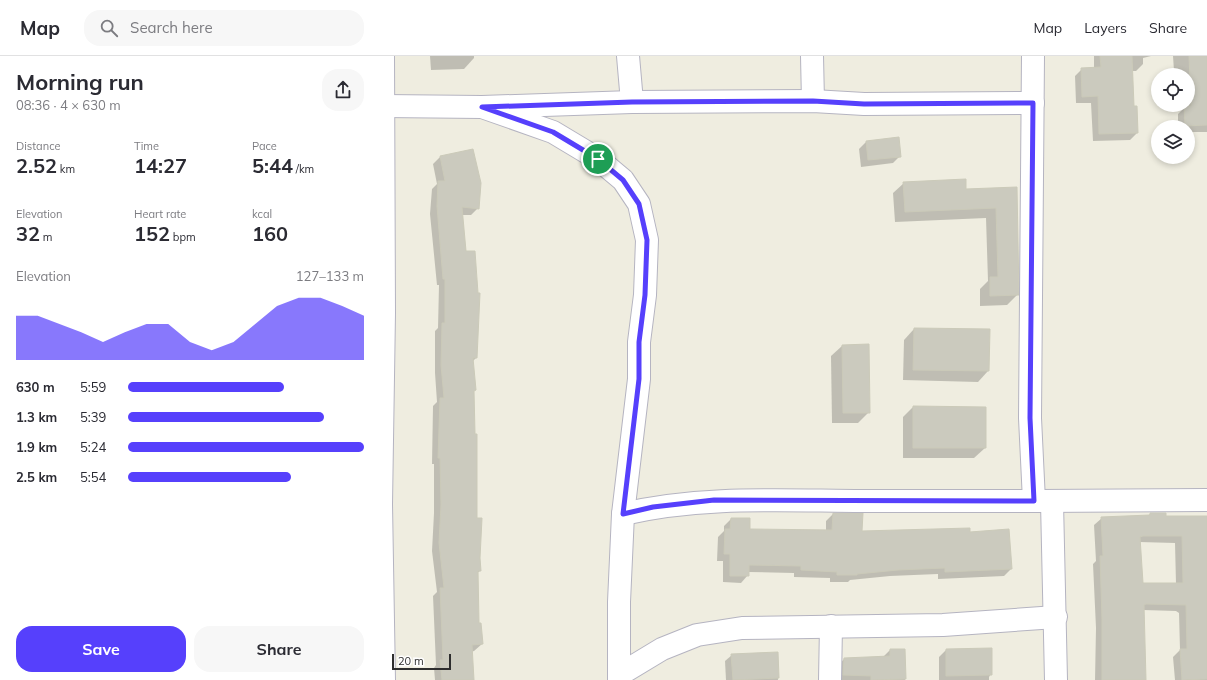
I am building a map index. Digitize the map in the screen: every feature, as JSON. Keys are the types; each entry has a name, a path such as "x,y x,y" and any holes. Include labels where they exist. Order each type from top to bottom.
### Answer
{"street":[{"path":"383,56 381,504 384,680"},
{"path":"628,56 632,102"},
{"path":"812,56 813,101"},
{"path":"1033,56 1030,418 1043,502 1056,617 1056,680"},
{"path":"383,106 482,107 632,102 813,101 864,104 1033,103"},
{"path":"482,107 553,132 585,151 623,180 639,204 647,240 645,295 639,342 639,379 623,514 619,602 619,677"},
{"path":"623,514 653,507 714,500 1043,502 1207,500"},
{"path":"619,677 662,649 697,635 742,628 943,625 1056,617"},
{"path":"830,680 831,626"}],"building":[{"path":"1100,56 1132,56 1134,106 1137,106 1138,133 1099,134 1098,96 1082,97 1081,68 1101,67"},
{"path":"1189,56 1207,56 1207,125 1195,126 1195,120 1185,120 1184,112 1195,112 1195,68 1189,68"},
{"path":"899,137 901,157 868,160 866,141"},
{"path":"473,149 481,183 479,209 462,207 466,251 475,251 478,293 480,293 477,358 473,358 476,390 474,391 475,434 477,434 477,518 482,518 480,558 481,571 478,571 479,623 481,623 483,644 472,645 474,680 442,680 440,660 443,660 440,588 444,588 439,543 441,505 440,458 438,458 440,398 444,398 441,365 442,323 445,323 445,279 443,279 437,206 438,181 445,181 440,156"},
{"path":"966,179 966,189 1017,187 1019,295 990,296 990,277 998,277 996,208 905,212 903,182"},
{"path":"914,328 990,329 989,371 913,370"},
{"path":"869,344 870,413 843,413 842,345"},
{"path":"913,406 986,407 986,448 913,448"},
{"path":"833,513 863,513 862,531 970,528 970,532 1009,529 1012,569 945,572 945,568 898,570 857,575 837,575 837,572 801,570 801,566 749,565 749,576 730,576 730,554 724,554 725,529 730,529 731,518 750,518 750,529 832,530"},
{"path":"1150,513 1166,513 1166,516 1207,516 1207,679 1182,680 1180,649 1187,649 1186,605 1146,604 1144,605 1146,680 1102,680 1100,556 1103,556 1101,517 1150,515","holes":["1182,536 1183,583 1143,583 1140,537"]},
{"path":"992,648 992,675 946,676 946,649"},
{"path":"890,649 905,649 906,679 871,680 871,676 843,675 844,658 890,656"},
{"path":"778,652 779,678 733,680 731,654"}],"route":[{"path":"813,101 864,104 1033,103 1030,418 1034,501 714,500 653,507 623,514 639,379 639,342 645,295 647,240 639,204 623,180 598,159 553,132 482,107 632,102 813,101"}]}
